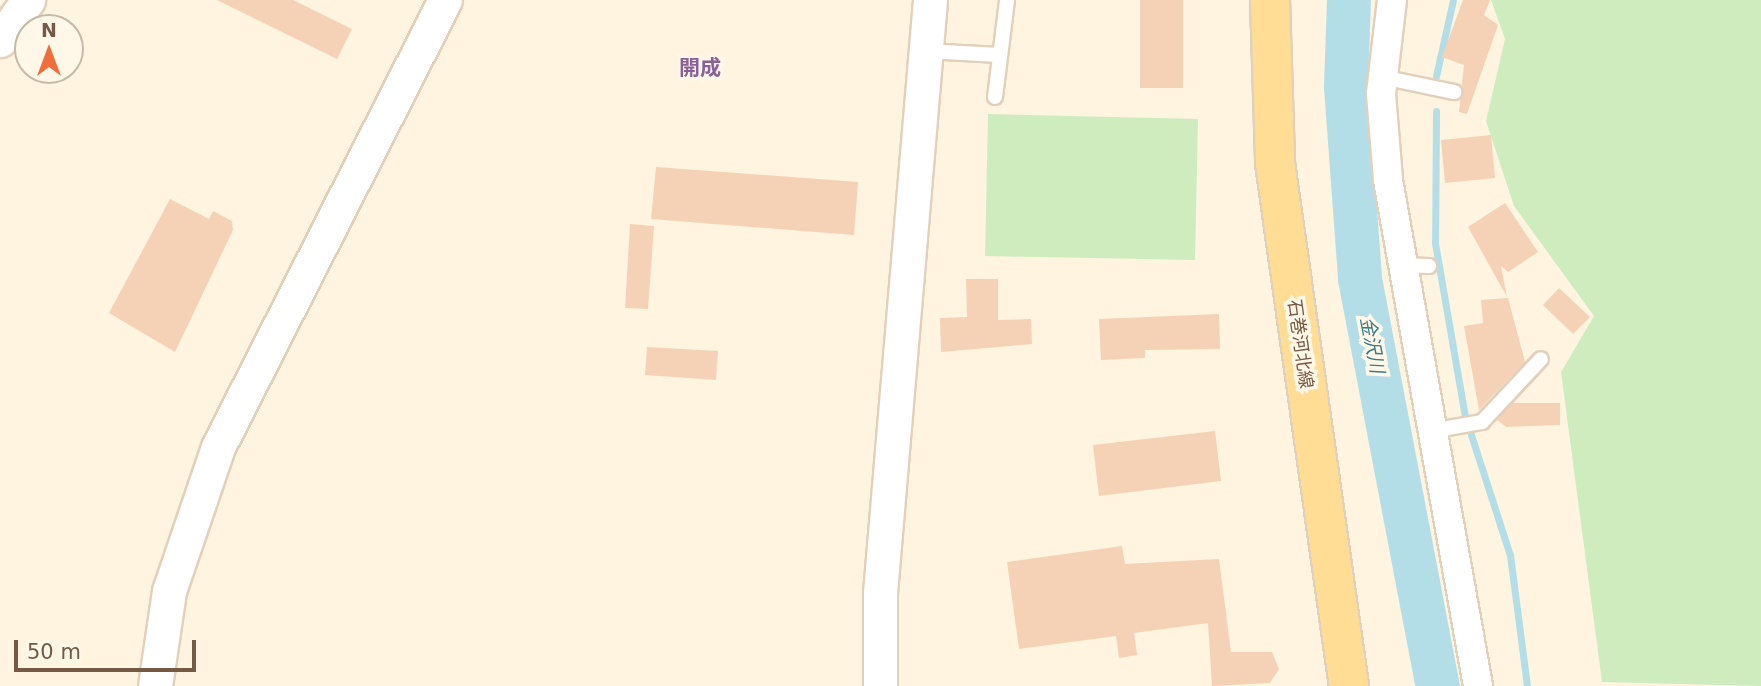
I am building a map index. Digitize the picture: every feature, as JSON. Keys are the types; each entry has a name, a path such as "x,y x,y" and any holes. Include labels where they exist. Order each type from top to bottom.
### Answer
{"main road":[{"name":"石巻河北線","path":"1270,0 1275,163 1349,686"}],"street":[{"path":"0,40 28,0"},
{"path":"880,686 880,593 930,0"},
{"path":"1392,0 1382,78 1400,265 1441,429 1478,686"},
{"path":"155,686 169,591 218,447 437,3"}],"lane":[{"path":"995,97 1006,0"},
{"path":"926,51 999,55"},
{"path":"1382,78 1454,92"},
{"path":"1400,265 1429,266"},
{"path":"1441,429 1482,422 1541,359"}],"green space":[{"path":"1491,0 1761,0 1761,686 1602,682 1561,372 1594,316 1514,206 1486,121 1505,39"},
{"path":"988,114 1198,119 1195,260 985,256"}],"building":[{"path":"217,0 293,0 352,29 337,59"},
{"path":"1140,0 1183,0 1183,88 1140,88"},
{"path":"1463,0 1490,0 1484,15 1498,25 1467,114 1459,112 1464,65 1442,57"},
{"path":"1491,135 1495,178 1445,183 1441,140"},
{"path":"656,167 858,182 854,235 651,219"},
{"path":"170,199 209,219 213,211 232,221 233,230 175,352 109,313"},
{"path":"1505,203 1538,252 1508,272 1501,266 1507,297 1468,227"},
{"path":"630,224 654,226 648,309 625,308"},
{"path":"966,279 998,279 998,320 1031,319 1032,344 941,352 940,318 967,317"},
{"path":"1559,288 1590,317 1573,334 1543,305"},
{"path":"1508,298 1525,362 1479,410 1464,326 1483,323 1481,300"},
{"path":"1219,314 1220,349 1145,350 1145,358 1101,360 1099,319"},
{"path":"647,347 718,351 716,380 645,375"},
{"path":"1513,403 1560,403 1560,425 1506,427 1497,420"},
{"path":"1215,431 1221,481 1099,496 1093,445"},
{"path":"1122,546 1125,564 1219,559 1231,652 1272,652 1279,669 1270,683 1212,686 1208,623 1134,633 1137,655 1119,658 1116,636 1019,649 1007,562"}],"waterway":[{"name":"金沢川","path":"1349,0 1346,87 1360,279 1438,686"},
{"path":"1436,76 1453,0"},
{"path":"1436,111 1435,243 1465,416 1510,555 1527,686"}],"district":[{"name":"開成","path":"700,68"}]}
